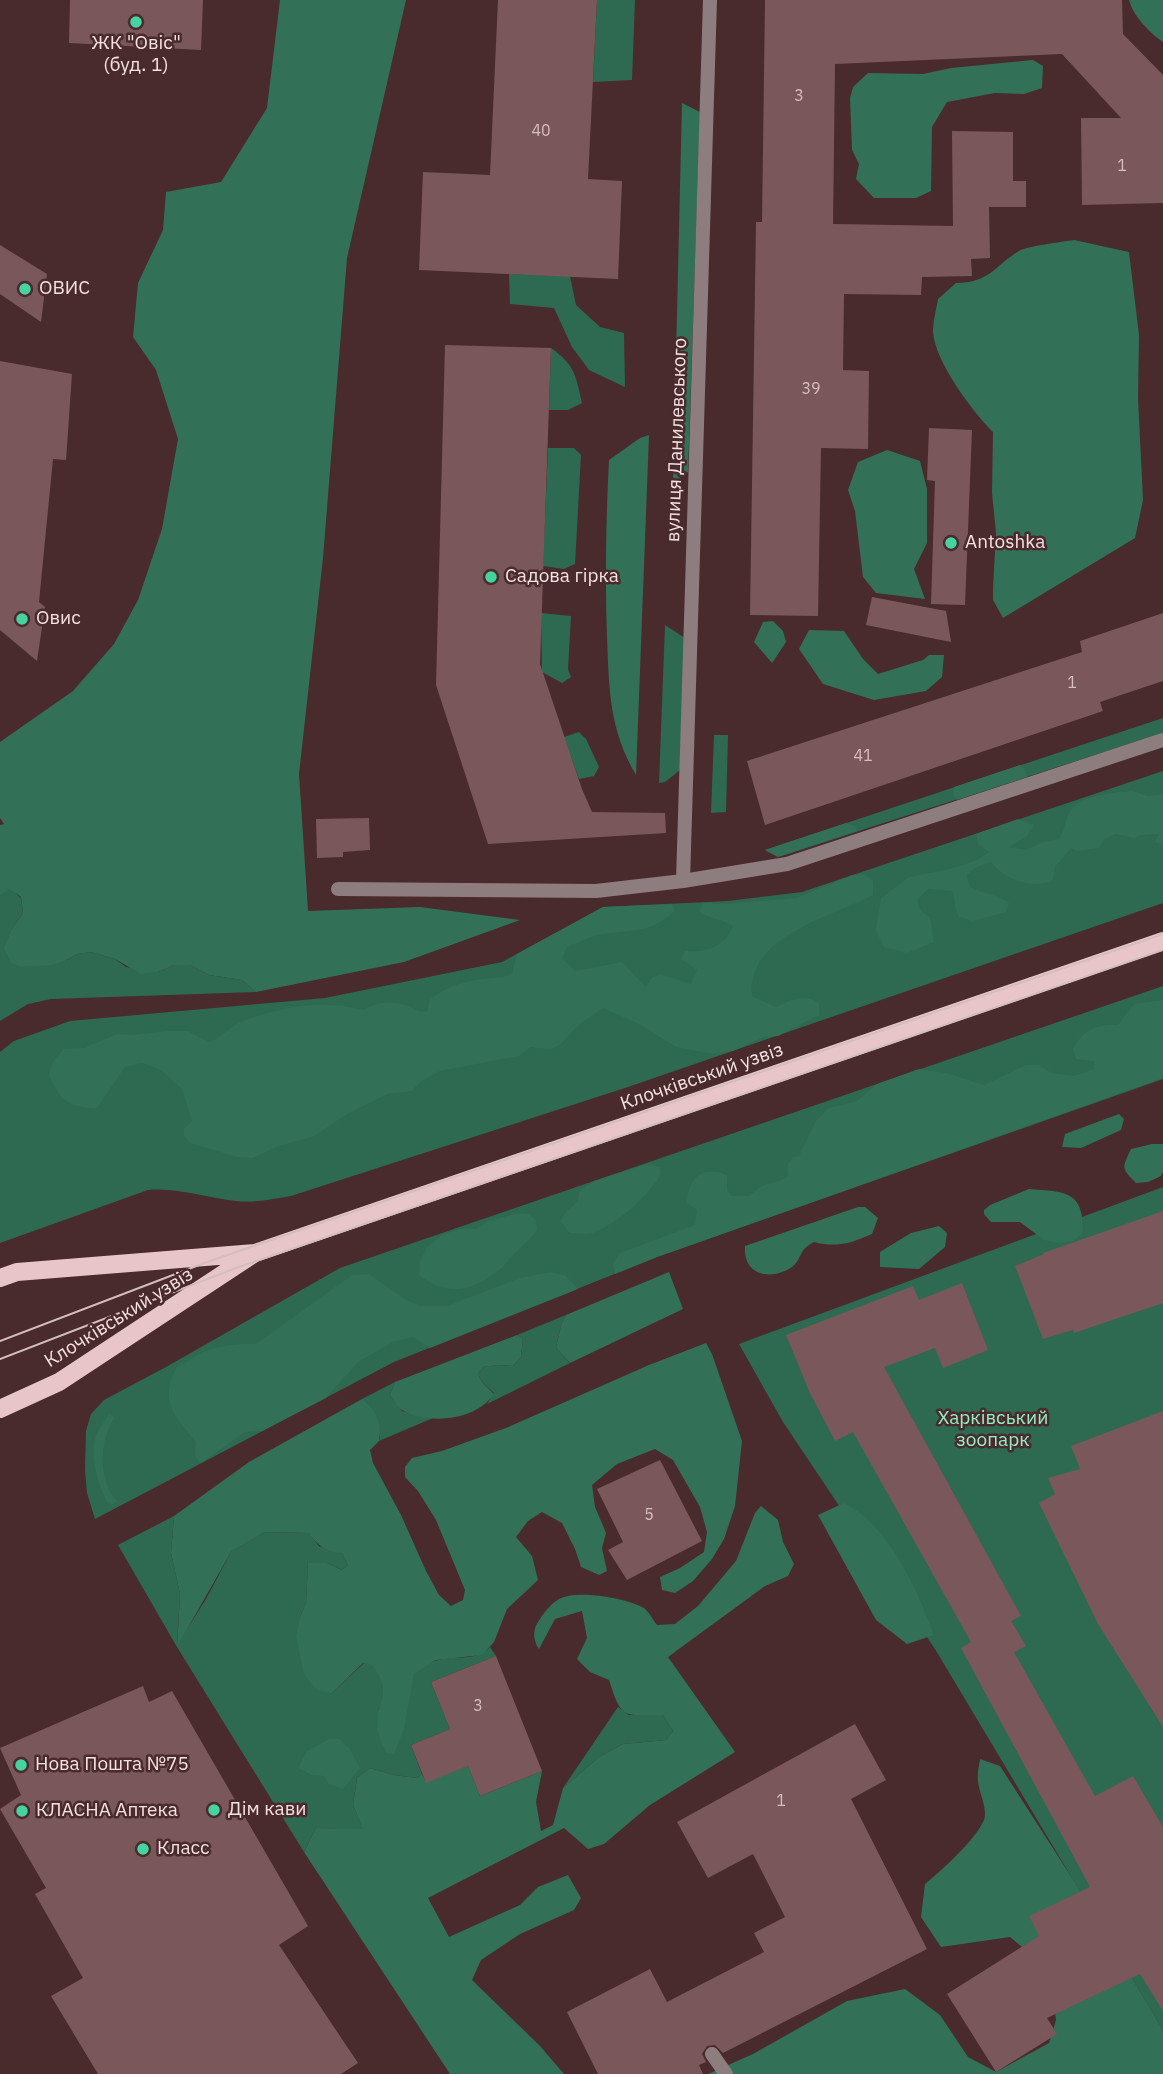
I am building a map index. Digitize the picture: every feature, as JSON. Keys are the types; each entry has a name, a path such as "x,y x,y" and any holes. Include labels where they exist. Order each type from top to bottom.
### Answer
{"main road":[{"name":"Клочківський узвіз","path":"0,1278 17,1272 255,1253 1163,941"},
{"name":"Клочківський узвіз","path":"0,1409 60,1382 255,1253"}],"street":[{"name":"вулиця Данилевського","path":"683,881 710,0"},
{"path":"338,889 596,891 683,881 787,864 1163,740"},
{"path":"712,2054 726,2074"}],"green space":[{"path":"280,0 406,0 347,258 323,558 299,774 308,911 420,907 520,920 404,962 256,992 242,980 209,975 190,965 174,965 158,972 141,974 115,959 91,952 77,954 52,965 22,967 11,963 4,948 23,913 21,897 9,889 0,896 0,825 4,824 0,818 0,742 73,691 114,644 138,600 162,529 178,439 156,370 133,337 138,283 163,230 166,192 221,182 267,108"},
{"path":"597,0 635,0 632,80 593,82"},
{"path":"1129,0 1163,0 1163,42 1143,24"},
{"path":"1033,60 1043,66 1042,88 1024,94 995,93 947,102 932,127 931,191 916,198 874,198 856,179 859,164 852,150 850,98 853,87 868,73 923,74 951,68"},
{"path":"682,103 700,112 688,472 673,482"},
{"path":"1074,240 1129,252 1139,335 1138,398 1143,500 1135,538 1003,618 993,600 996,533 992,493 993,432 975,412 940,357 933,332 938,299 956,283 984,277 1023,249"},
{"path":"509,274 570,276 576,305 600,327 624,333 625,387 589,370 572,347 554,308 510,304"},
{"path":"551,348 570,366 578,385 582,403 568,410 549,410"},
{"path":"649,435 636,775 615,725 610,691 606,592 608,482 609,460 640,438"},
{"path":"548,448 574,448 581,455 575,564 564,569 543,566"},
{"path":"887,450 920,461 927,489 927,543 914,569 925,599 876,593 863,577 855,511 848,490 858,462"},
{"path":"541,613 571,616 568,669 571,677 562,683 542,672"},
{"path":"773,621 783,631 786,642 772,663 754,642 763,622"},
{"path":"665,625 685,638 680,770 665,782 659,783"},
{"path":"809,630 844,631 863,659 878,674 923,660 929,655 944,655 942,677 926,691 874,700 823,684 799,649"},
{"path":"1163,718 1163,733 778,857 765,850"},
{"path":"579,732 586,739 599,767 594,776 579,779 564,737"},
{"path":"714,735 728,735 726,812 711,813"},
{"path":"1020,765 1026,771 1027,777 957,800 953,794 954,787"},
{"path":"1163,771 1163,903 625,1088 291,1196 243,1201 170,1190 148,1190 0,1243 0,1052 14,1041 70,1021 325,998 502,962 603,907 728,901 802,892"},
{"path":"1132,791 1148,796 1163,794 1163,845 1155,842 1159,834 1134,838 1116,834 1104,839 1099,848 1077,851 1071,848 1055,867 1053,880 1036,884 1011,878 991,862 984,864 967,876 970,887 1009,903 1006,912 973,921 959,917 952,891 928,889 917,900 921,911 930,917 934,942 907,953 884,947 876,930 881,898 909,877 950,869 977,860 989,852 978,844 976,834 1018,819 1034,825 1027,836 1009,847 1026,850 1043,842 1059,839 1069,813 1081,802 1116,792"},
{"path":"846,823 855,826 858,831 778,857 765,850"},
{"path":"863,874 873,881 873,895 795,931 777,943 763,958 754,975 752,996 776,1007 808,998 819,1003 819,1015 778,1036 764,1037 733,1051 712,1054 676,1047 641,1025 603,1008 579,1025 560,1045 549,1048 531,1047 519,1056 440,1071 421,1081 412,1091 388,1094 349,1113 314,1136 279,1146 253,1158 237,1157 190,1143 184,1136 184,1129 192,1121 182,1089 161,1070 142,1063 125,1067 97,1108 66,1101 49,1075 53,1062 63,1049 84,1048 117,1034 188,1031 209,1042 241,1022 286,1008 333,1005 364,1010 381,1003 393,1002 427,1011 430,1000 451,987 474,980 504,977 512,973 517,954 603,907 672,904 675,911 658,924 649,927 599,935 567,947 562,958 575,971 622,962 646,987 652,978 660,974 691,984 697,970 681,959 685,951 701,951 720,944 733,926 699,911 703,903 797,898 852,875"},
{"path":"9,888 21,898 23,913 12,929 22,967 65,961 77,954 91,952 115,959 126,967 158,972 174,965 190,965 209,975 242,980 256,992 51,999 28,1004 0,1021 0,896"},
{"path":"1163,986 1163,1079 657,1257 394,1362 95,1519 87,1493 86,1431 91,1414 104,1400 340,1268"},
{"path":"1163,1000 1163,1078 615,1274 613,1264 620,1253 695,1225 697,1210 687,1203 690,1187 698,1176 710,1172 727,1175 727,1190 732,1196 750,1196 761,1187 788,1176 787,1165 793,1157 799,1156 816,1121 829,1108 857,1101 877,1084 919,1069 947,1073 984,1085 1026,1065 1039,1065 1052,1073 1074,1076 1094,1069 1094,1061 1076,1059 1073,1049 1086,1032 1097,1027 1118,1025 1134,1004"},
{"path":"1119,1114 1124,1119 1121,1130 1081,1148 1062,1147 1065,1134"},
{"path":"1163,1144 1161,1176 1148,1182 1136,1183 1125,1171 1126,1160 1131,1149"},
{"path":"647,1164 660,1167 661,1174 641,1200 612,1223 593,1233 584,1234 570,1233 560,1221 578,1201 579,1192 594,1181"},
{"name":"Харківський зоопарк","path":"1163,1187 1163,2030 935,1649 783,1422 739,1344"},
{"path":"1029,1189 1070,1196 1080,1208 1083,1233 1073,1241 1059,1243 1044,1240 1020,1222 991,1222 984,1214 984,1210 990,1205"},
{"path":"858,1207 865,1207 878,1218 872,1234 844,1244 814,1242 805,1248 792,1267 776,1274 760,1273 753,1270 749,1264 745,1246"},
{"path":"518,1213 529,1214 536,1220 537,1230 503,1267 489,1277 469,1287 449,1289 439,1287 419,1275 420,1261 427,1247 442,1235 459,1229 477,1229 487,1222"},
{"path":"939,1226 947,1233 945,1247 919,1269 880,1267 880,1252 911,1233"},
{"path":"551,1272 566,1276 578,1289 430,1348 413,1337 393,1342 358,1362 326,1398 262,1431 245,1432 201,1463 195,1457 196,1442 172,1408 169,1389 177,1367 212,1349 256,1344 352,1275 369,1274 403,1298 420,1306 447,1306 520,1278"},
{"path":"669,1272 683,1309 570,1363 556,1348 566,1315"},
{"path":"566,1315 556,1348 570,1363 487,1404 494,1393 478,1374 483,1367 513,1366 521,1357 523,1338 517,1335"},
{"path":"517,1335 523,1338 521,1357 513,1366 483,1367 478,1374 494,1394 476,1410 453,1418 427,1418 402,1410 390,1395 395,1382"},
{"path":"706,1343 742,1441 735,1506 724,1539 712,1559 693,1581 675,1593 662,1590 660,1577 704,1552 707,1532 700,1507 673,1460 655,1449 617,1464 592,1485 595,1507 606,1533 602,1548 607,1571 599,1575 581,1567 562,1523 542,1512 528,1521 516,1537 532,1556 538,1580 507,1609 494,1642 482,1655 436,1660 414,1674 404,1729 394,1754 386,1753 379,1734 378,1720 383,1692 379,1676 372,1665 363,1663 331,1694 315,1688 304,1674 296,1637 306,1603 308,1563 327,1563 342,1570 348,1565 342,1553 323,1548 308,1533 265,1532 231,1552 177,1647 180,1594 171,1553 174,1516 249,1462 362,1399 379,1422 379,1441 370,1450 373,1463 439,1595 451,1606 463,1600 465,1590 436,1520 418,1491 405,1477 405,1467 412,1458 442,1451 506,1428"},
{"path":"395,1382 390,1395 402,1411 433,1418 379,1441 380,1436 362,1399"},
{"path":"109,1414 115,1417 106,1437 103,1460 106,1483 117,1501 112,1504 108,1503 101,1487 94,1460 94,1441"},
{"path":"844,1503 875,1526 888,1542 910,1579 934,1635 907,1644 876,1620 818,1515"},
{"path":"761,1506 778,1520 783,1542 794,1564 788,1576 765,1586 668,1657 735,1752 650,1805 604,1844 588,1849 564,1828 428,1898 449,1937 520,1905 538,1887 568,1875 581,1898 574,1910 520,1934 481,1960 472,1980 540,2046 564,2074 450,2074 304,1852 316,1828 363,1829 353,1805 357,1778 370,1768 417,1778 422,1774 426,1782 468,1766 480,1796 542,1771 536,1802 541,1831 553,1825 563,1788 599,1757 623,1744 666,1740 673,1731 663,1715 631,1714 621,1709 609,1680 590,1672 577,1659 587,1638 582,1611 555,1619 539,1649 534,1637 538,1622 559,1599 589,1595 636,1604 646,1610 657,1625 675,1624 698,1606 736,1561 755,1513"},
{"path":"174,1516 171,1553 180,1594 177,1645 231,1552 265,1532 308,1533 319,1546 342,1553 348,1565 342,1570 327,1563 308,1563 306,1603 300,1617 331,1694 364,1663 372,1664 383,1687 383,1698 378,1711 405,1682 429,1664 438,1660 478,1655 490,1647 496,1656 431,1682 450,1729 411,1745 422,1774 417,1778 370,1768 357,1778 353,1805 364,1830 316,1828 304,1852 177,1647 118,1545"},
{"path":"618,1707 629,1715 663,1715 673,1731 666,1740 623,1744 599,1757 563,1788"},
{"path":"329,1739 339,1739 350,1749 360,1768 343,1789 329,1784 324,1776 312,1775 298,1768 307,1751"},
{"path":"980,1759 1000,1766 1074,1881 1163,2030 1163,2074 708,2074 753,2054 847,2001 905,1989 940,2015 968,2057 996,2072 1049,2043 1056,2020 1050,1970 1010,1937 941,1947 921,1917 925,1884 961,1851 983,1821 985,1810 978,1778"}],"building":[{"name":"ЖК \"Овіс\" (буд. 1)","path":"70,0 203,0 201,50 69,43"},
{"path":"498,0 597,0 588,179 622,181 618,279 419,270 423,172 490,175"},
{"path":"765,0 1122,0 1123,34 1163,75 1163,203 1082,205 1081,118 1121,118 1062,54 835,64 833,224 953,226 952,131 1013,132 1013,181 1026,181 1026,207 989,207 990,258 971,259 972,276 922,277 921,295 844,294 843,370 869,371 868,449 821,448 818,616 750,615 756,222 762,222"},
{"path":"0,245 47,274 41,322 0,294"},
{"name":"Садова гірка","path":"445,345 551,348 540,664 592,812 665,813 666,833 488,844 436,685"},
{"path":"0,361 72,374 66,460 53,459 39,602 45,607 37,661 0,630"},
{"name":"Antoshka","path":"929,428 972,430 965,605 931,604 935,481 927,480"},
{"path":"872,597 946,611 951,642 866,625"},
{"path":"1163,613 1163,681 1100,702 1103,711 765,825 747,761 1082,652 1080,641"},
{"path":"369,818 370,850 343,852 343,857 317,858 316,819"},
{"path":"1163,1211 1163,1303 1074,1333 1073,1330 1043,1339 1015,1266 1043,1253"},
{"path":"962,1283 988,1350 943,1368 935,1348 884,1367 1021,1616 1011,1621 1026,1646 1014,1652 1095,1796 1133,1776 1163,1827 1163,2011 1140,1974 1047,2018 1057,2034 996,2072 947,1994 1039,1936 1029,1916 1090,1887 961,1648 971,1642 853,1432 835,1441 809,1391 786,1335 913,1286 919,1300"},
{"path":"1163,1411 1163,1727 1098,1624 1039,1503 1055,1494 1048,1478 1080,1469 1071,1446"},
{"path":"660,1460 702,1541 627,1580 608,1550 623,1542 597,1489"},
{"path":"496,1656 542,1771 480,1796 468,1766 426,1783 411,1745 450,1729 431,1682"},
{"name":"Класс","path":"143,1686 149,1702 172,1691 308,1926 279,1945 358,2063 341,2074 98,2074 51,1996 83,1978 35,1894 46,1888 0,1809 21,1795 0,1748"},
{"path":"855,1724 886,1780 851,1799 927,1949 723,2053 715,2045 707,2046 702,2054 706,2062 699,2065 703,2074 598,2074 567,2012 650,1969 667,2002 764,1952 754,1933 785,1917 753,1854 708,1878 677,1822"}],"tram line":[{"path":"0,1341 207,1262 1163,934"},
{"path":"0,1359 236,1268 1163,950"}],"place":[{"name":"ЖК \"Овіс\" (буд. 1)","path":"136,22"},
{"name":"ОВИС","path":"25,289"},
{"name":"Antoshka","path":"951,543"},
{"name":"Садова гірка","path":"491,577"},
{"name":"Овис","path":"22,619"},
{"name":"Нова Пошта №75","path":"21,1765"},
{"name":"Дім кави","path":"214,1810"},
{"name":"КЛАСНА Аптека","path":"22,1811"},
{"name":"Класс","path":"143,1849"}]}
